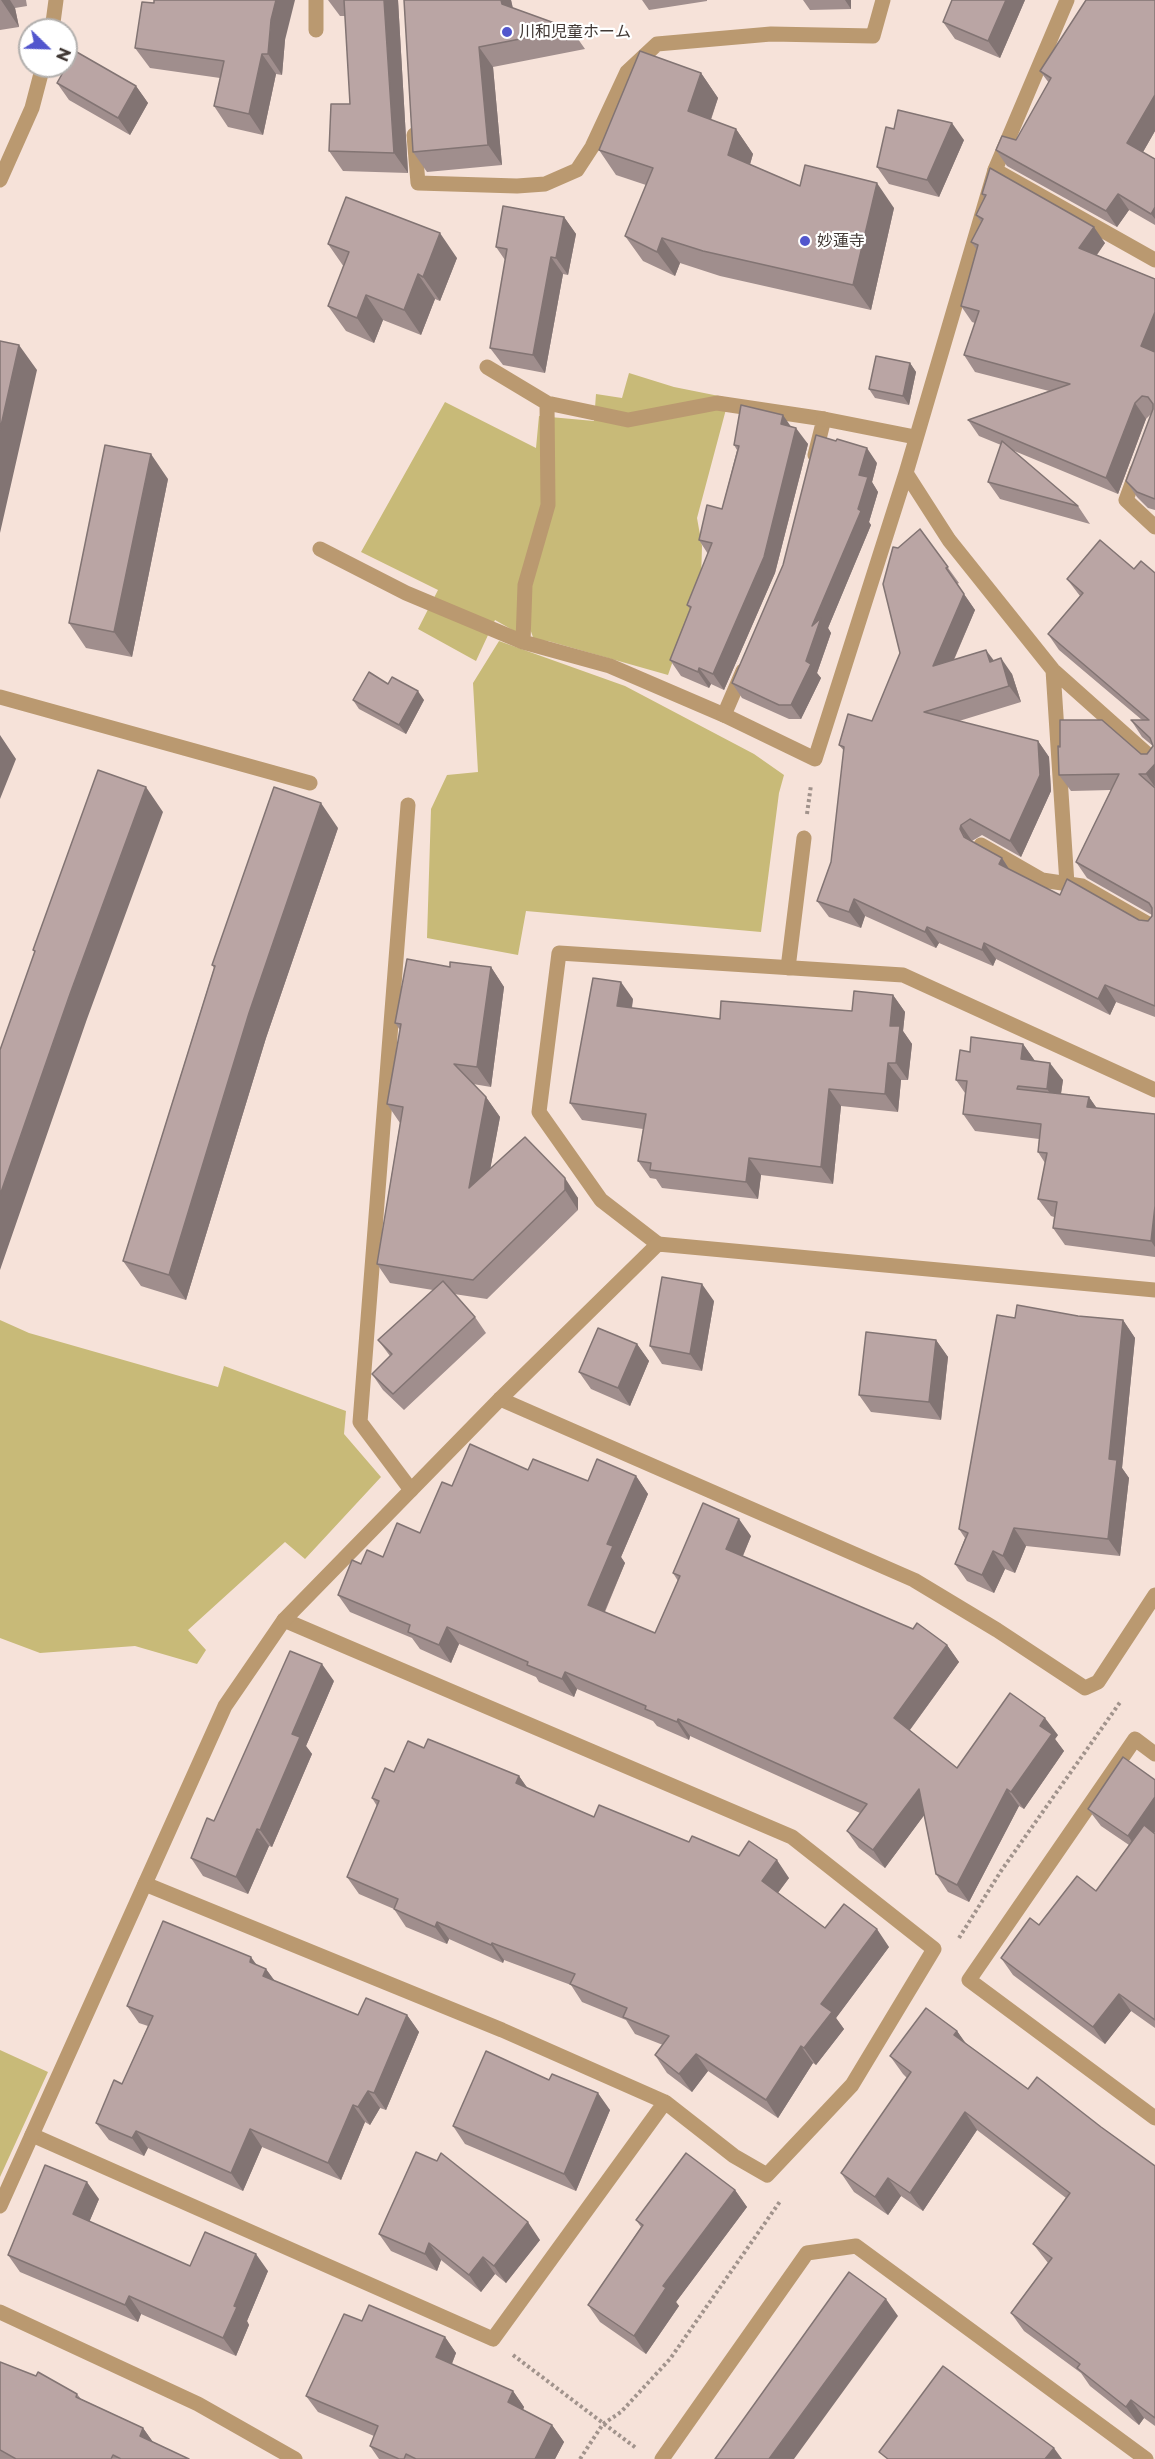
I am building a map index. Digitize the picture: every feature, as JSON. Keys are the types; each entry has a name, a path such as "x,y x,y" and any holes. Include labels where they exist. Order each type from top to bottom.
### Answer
{"street":[{"path":"54,18 56,0"},
{"path":"316,0 316,30"},
{"path":"412,116 418,183 517,186 545,184 577,170 592,147 627,72 657,44 771,34 873,36 883,0"},
{"path":"320,549 406,592 523,642 610,666 815,759 906,473 995,170 1067,0"},
{"path":"0,180 32,108 40,78"},
{"path":"995,170 1155,260"},
{"path":"488,367 547,403 628,420 717,403 824,419 915,437"},
{"path":"523,642 525,585 548,505 547,403"},
{"path":"810,475 824,419"},
{"path":"1143,456 1126,500 1155,527"},
{"path":"906,473 949,540 1053,669 1155,761"},
{"path":"724,716 747,662"},
{"path":"1053,669 1066,884"},
{"path":"0,698 310,783"},
{"path":"408,805 360,1422 411,1490"},
{"path":"788,968 804,838"},
{"path":"981,845 1042,880 1082,886 1155,928"},
{"path":"1155,1090 903,975 559,953 539,1112 601,1200 658,1244 1155,1290"},
{"path":"0,2206 225,1706 284,1620 500,1399 658,1244"},
{"path":"500,1399 914,1580 998,1630 1084,1688 1098,1682 1155,1595"},
{"path":"145,1884 502,2030 665,2103 734,2156 767,2175 852,2085 934,1949 792,1837 284,1620"},
{"path":"1155,1754 1135,1739 969,1980 1155,2118"},
{"path":"32,2135 493,2339 665,2103"},
{"path":"662,2459 807,2253 856,2246 1146,2459"},
{"path":"0,2312 198,2404 295,2459"}],"path":[{"path":"804,838 815,759"},
{"path":"493,2339 642,2452"},
{"path":"580,2459 603,2424"}],"shaded area":[{"path":"629,373 674,387 729,398 697,518 702,546 701,581 668,675 548,641 534,640 528,623 516,632 495,620 476,661 418,629 438,590 361,552 445,402 536,448 539,416 594,421 596,394 622,398"},
{"path":"499,641 625,686 754,754 784,775 779,793 761,932 526,911 518,955 427,938 431,809 447,775 478,772 473,683"},
{"path":"0,1320 29,1333 218,1387 224,1366 346,1411 344,1434 381,1477 305,1559 285,1542 188,1630 206,1650 197,1664 135,1646 40,1653 0,1638"},
{"path":"0,2050 48,2072 0,2177"}],"building":[{"path":"154,0 276,0 271,20 268,54 262,54 249,114 214,106 224,61 135,48 142,2 154,3"},
{"path":"344,0 384,0 394,153 329,151 331,104 350,104"},
{"path":"404,0 501,0 502,4 571,29 479,47 488,145 413,152"},
{"path":"952,0 1006,0 988,41 943,22"},
{"path":"1086,0 1155,0 1155,95 1127,143 1155,159 1155,207 1151,214 1118,194 1106,211 996,150 1002,136 1016,140 1051,78 1040,71"},
{"path":"640,51 701,73 688,111 736,129 728,155 800,186 805,165 877,183 853,285 703,251 662,238 657,252 625,236 653,168 599,150"},
{"path":"78,53 136,86 118,118 57,83 60,78 78,78"},
{"path":"898,110 952,123 927,180 877,167 886,127 894,129"},
{"path":"990,168 1094,227 1079,248 1155,279 1155,312 1141,346 1155,352 1155,499 1137,492 1126,481 1153,409 1153,404 1148,397 1142,396 1135,403 1106,478 968,420 1070,384 964,355 979,311 961,306 978,245 971,242 983,219 976,215 986,195 982,194"},
{"path":"346,197 440,233 423,277 418,274 404,310 366,295 357,318 328,306 349,252 328,244"},
{"path":"503,206 564,217 556,258 551,257 533,355 490,348 507,249 496,247"},
{"path":"0,341 19,345 0,430"},
{"path":"876,356 910,363 903,396 869,389"},
{"path":"741,405 783,415 781,424 796,428 764,557 713,674 699,668 698,672 670,660 691,607 687,605 712,543 699,540 707,505 722,509 739,446 734,445"},
{"path":"816,435 867,448 859,475 868,477 858,509 861,511 812,626 821,618 806,661 811,664 791,705 779,705 732,683 783,565"},
{"path":"1002,441 1078,506 988,482"},
{"path":"105,445 151,454 114,632 69,623"},
{"path":"920,529 948,567 946,568 964,594 933,666 986,650 990,662 1001,658 1009,686 924,712 1038,741 1040,775 1010,841 970,819 961,825 960,829 964,837 1002,858 999,864 1060,895 1067,879 1139,920 1148,921 1152,916 1149,903 1076,862 1119,774 1059,775 1058,746 1060,747 1060,720 1102,720 1141,754 1147,754 1153,746 1150,738 1131,720 1149,720 1048,634 1083,593 1067,579 1100,540 1134,569 1141,561 1155,573 1155,764 1146,774 1139,774 1155,788 1155,1006 1105,985 1098,999 984,943 982,950 927,927 925,932 854,899 849,912 817,901 831,862 844,747 839,745 848,714 872,721 900,653 883,584 893,547 898,548"},
{"path":"369,672 388,684 392,677 418,691 399,725 353,700"},
{"path":"98,770 146,787 70,994 0,1195 0,1050 35,951 33,950"},
{"path":"274,787 321,803 249,1013 169,1275 123,1261 215,966 212,965"},
{"path":"407,959 450,967 450,962 491,967 477,1067 454,1064 486,1097 469,1188 525,1137 565,1178 565,1190 473,1280 377,1264 403,1107 387,1104 401,1024 395,1023"},
{"path":"593,978 621,982 617,1006 720,1019 721,1001 852,1011 854,991 893,995 890,1026 900,1026 896,1063 888,1063 885,1094 829,1089 821,1167 749,1158 746,1182 650,1170 651,1163 638,1161 646,1114 570,1103"},
{"path":"971,1037 1023,1044 1021,1059 1050,1063 1047,1089 1018,1086 1017,1089 1089,1097 1087,1107 1155,1114 1155,1206 1151,1241 1053,1228 1057,1202 1038,1199 1047,1153 1038,1152 1041,1124 963,1114 967,1081 956,1080 960,1050 970,1052"},
{"path":"662,1277 702,1284 690,1354 650,1346"},
{"path":"443,1281 475,1317 393,1394 372,1374 392,1354 378,1340"},
{"path":"1017,1305 1078,1316 1123,1320 1109,1459 1117,1460 1108,1539 1014,1528 1003,1556 993,1551 982,1575 955,1564 968,1533 959,1529 997,1315 1015,1318"},
{"path":"598,1328 637,1344 618,1388 579,1372"},
{"path":"866,1332 936,1340 929,1402 859,1395"},
{"path":"470,1444 528,1470 533,1459 588,1481 597,1459 636,1476 607,1544 613,1546 588,1605 655,1633 680,1576 673,1573 703,1503 739,1519 726,1549 913,1629 917,1623 947,1645 894,1718 957,1768 1010,1693 1045,1718 1040,1726 1052,1734 1011,1792 1007,1789 957,1885 936,1874 919,1789 873,1850 847,1831 867,1804 678,1719 677,1722 645,1709 646,1706 565,1672 562,1679 447,1627 439,1645 408,1632 410,1625 338,1595 352,1560 361,1564 367,1550 383,1557 397,1523 420,1533 442,1482 452,1486"},
{"path":"290,1651 322,1664 292,1734 300,1737 260,1830 257,1829 236,1877 191,1858 207,1818 214,1821"},
{"path":"428,1739 519,1776 516,1783 594,1817 599,1805 689,1842 692,1836 739,1856 749,1841 777,1860 762,1881 825,1928 844,1904 877,1929 821,2004 832,2012 804,2048 801,2046 766,2100 696,2054 679,2074 655,2055 669,2036 623,2017 627,2008 570,1984 575,1974 492,1943 491,1945 437,1922 435,1927 394,1909 398,1899 347,1877 379,1801 372,1798 385,1768 394,1772 408,1741 424,1748"},
{"path":"1123,1757 1155,1780 1155,1797 1128,1836 1088,1809"},
{"path":"1144,1825 1155,1834 1155,2020 1119,1994 1093,2027 1001,1958 1030,1918 1039,1925 1077,1876 1096,1891"},
{"path":"163,1921 251,1957 250,1962 266,1969 263,1976 358,2015 366,1998 407,2015 374,2093 368,2091 358,2107 353,2105 328,2163 250,2129 231,2173 136,2131 132,2138 96,2123 114,2080 122,2084 153,2016 127,2006"},
{"path":"926,2008 957,2031 954,2035 1028,2089 1037,2077 1155,2166 1155,2418 1131,2400 1126,2407 1077,2368 1080,2364 1011,2313 1052,2258 1033,2244 1070,2193 965,2112 910,2193 888,2178 875,2197 841,2173 911,2072 890,2056"},
{"path":"486,2051 549,2080 552,2074 598,2093 564,2174 453,2126"},
{"path":"416,2152 437,2161 441,2153 528,2222 494,2266 483,2257 469,2275 429,2243 425,2254 379,2234"},
{"path":"686,2153 735,2190 663,2286 666,2288 634,2336 588,2305 643,2225 636,2220"},
{"path":"45,2165 87,2182 73,2214 190,2266 205,2232 256,2254 223,2338 129,2296 125,2305 8,2255"},
{"path":"849,2272 886,2299 769,2459 715,2459"},
{"path":"369,2305 445,2337 436,2357 513,2391 508,2402 552,2425 535,2459 416,2459 406,2454 404,2459 399,2459 370,2446 378,2426 306,2396 344,2314 362,2321"},
{"path":"0,2362 36,2376 38,2372 77,2394 76,2397 143,2428 140,2436 189,2459 121,2459 113,2455 111,2459 16,2459 0,2450"},
{"path":"943,2366 1054,2448 1045,2459 888,2459 879,2452"}],"place":[{"name":"川和児童ホーム","path":"507,32"},
{"name":"妙蓮寺","path":"805,241"}]}
